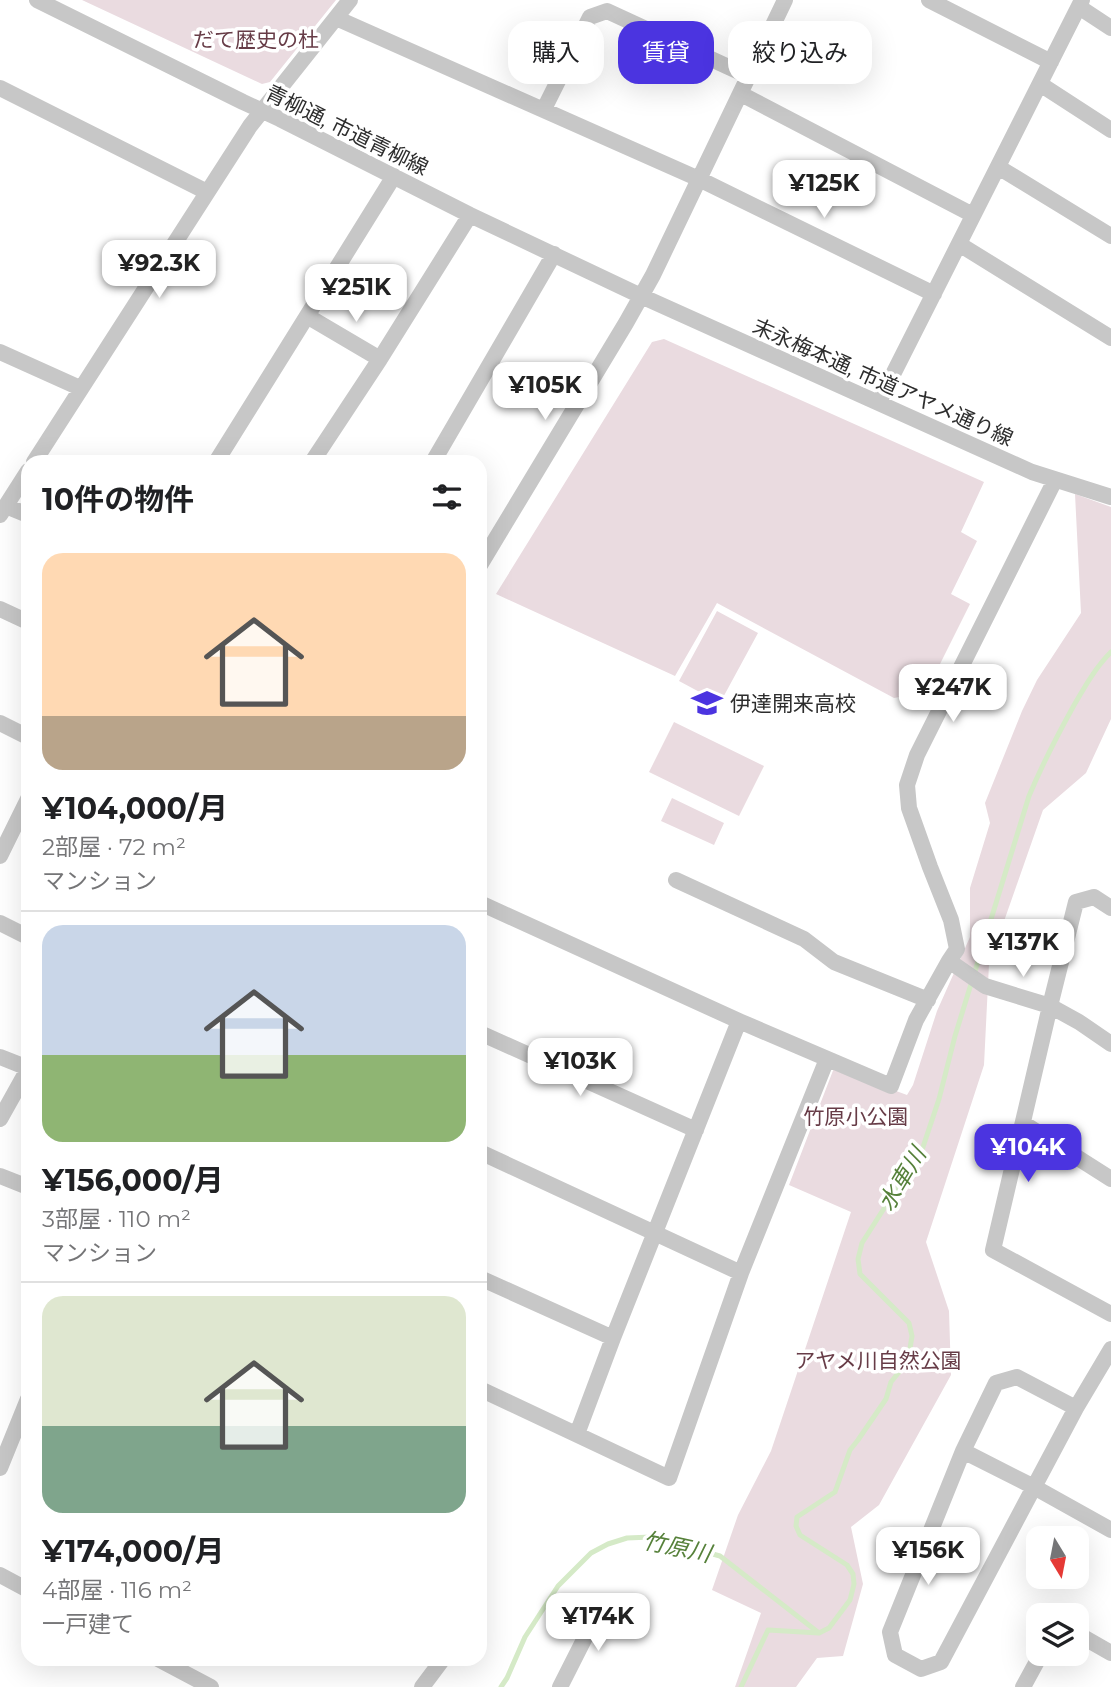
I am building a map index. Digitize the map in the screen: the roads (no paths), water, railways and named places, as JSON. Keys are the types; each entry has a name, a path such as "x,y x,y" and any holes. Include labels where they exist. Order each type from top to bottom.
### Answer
{"street":[{"name":"青柳通, 市道青柳線","path":"37,0 470,215 640,296"},
{"path":"38,455 261,111 350,0"},
{"path":"775,21 785,0"},
{"path":"929,0 1051,62"},
{"path":"879,402 1081,3 1111,28"},
{"path":"544,109 590,17 607,11 728,67"},
{"path":"335,18 699,179 934,294"},
{"path":"487,553 626,323 659,263 745,84"},
{"path":"1040,84 1111,130"},
{"path":"0,88 207,192"},
{"path":"741,94 973,215"},
{"path":"998,167 1111,236"},
{"path":"220,455 394,176"},
{"path":"317,455 470,215"},
{"path":"959,244 1111,338"},
{"path":"436,455 554,254"},
{"name":"末永梅本通, 市道アヤメ通り線","path":"640,296 1032,472 1111,497"},
{"path":"307,316 380,359"},
{"path":"0,352 80,387"},
{"path":"487,906 739,1021 891,1086 916,1020 957,950 951,920 909,808 908,785 917,755 1055,480"},
{"path":"21,482 3,511 21,515"},
{"path":"0,610 21,619"},
{"path":"0,723 21,734"},
{"path":"0,856 6,829 21,809"},
{"path":"676,880 804,939 834,962 928,1000"},
{"path":"1111,908 1094,897 1076,902 993,1250 1111,1314"},
{"path":"0,923 21,934"},
{"path":"949,961 985,986 1050,1006 1111,1044"},
{"path":"577,1434 739,1021"},
{"path":"487,1036 696,1130"},
{"path":"0,1057 21,1065"},
{"path":"487,1392 669,1478 741,1273 827,1059"},
{"path":"0,1119 21,1081"},
{"path":"1023,1123 1111,1179"},
{"path":"487,1155 741,1273"},
{"path":"0,1176 21,1184"},
{"path":"487,1281 613,1338"},
{"path":"1076,1408 1017,1377 996,1383 963,1451 890,1632 895,1655 921,1669 941,1662 1076,1408 1111,1349"},
{"path":"0,1468 21,1416"},
{"path":"963,1451 1111,1530"},
{"path":"0,1575 21,1586"},
{"path":"560,1687 603,1602"},
{"path":"1089,1640 1111,1653"},
{"path":"171,1666 211,1687"},
{"path":"422,1687 434,1666"},
{"path":"1023,1687 1034,1666"}],"waterway":[{"name":"水車川","path":"741,1687 768,1630 819,1633 829,1628 850,1600 854,1584 853,1574 847,1565 800,1535 796,1526 797,1517 835,1492 850,1450 886,1399 891,1382 908,1361 912,1336 909,1323 860,1274 858,1259 862,1243 921,1153 1029,796 1073,707 1095,671 1111,652"},
{"name":"竹原川","path":"501,1687 525,1637 558,1586 591,1553 627,1538 651,1537 720,1556 819,1633"}],"place":[{"name":"伊達開来高校","path":"707,703"}],"park label":[{"name":"だて歴史の杜","path":"256,39"},
{"name":"竹原小公園","path":"856,1116"},
{"name":"アヤメ川自然公園","path":"878,1360"}]}
